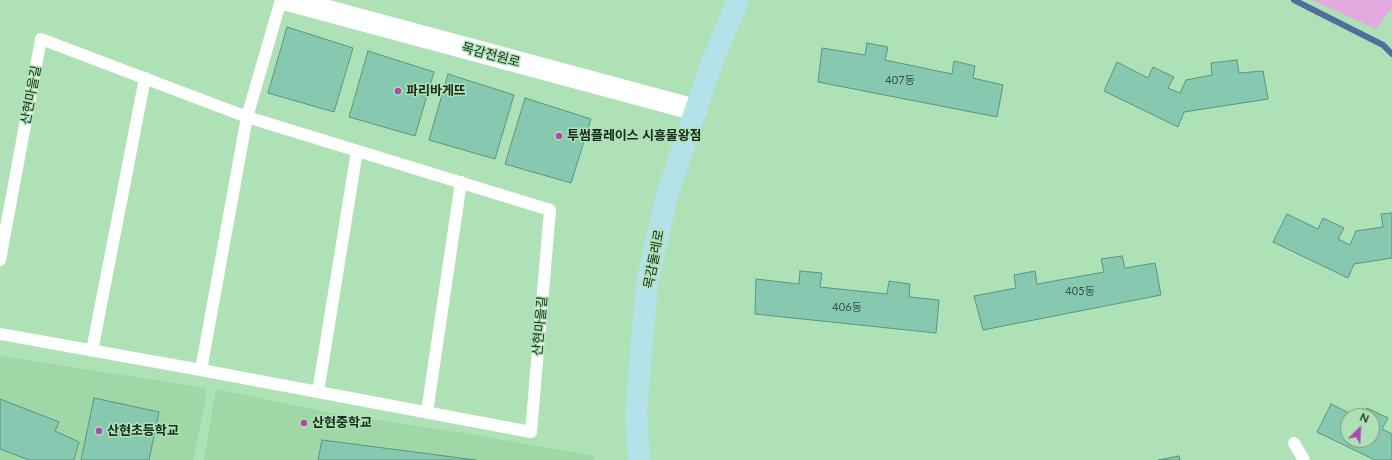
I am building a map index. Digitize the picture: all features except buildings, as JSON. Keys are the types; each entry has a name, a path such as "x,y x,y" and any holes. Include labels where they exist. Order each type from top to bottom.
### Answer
{"street":[{"name":"목감전원로","path":"287,0 696,110"},
{"name":"목감둘레로","path":"639,460 636,412 647,284 667,195 711,65 738,0"}],"lane":[{"path":"201,370 247,117 281,0"},
{"name":"산현마을길","path":"0,260 41,39 247,117 550,210 530,432 0,334"},
{"path":"92,351 144,78"},
{"path":"318,392 357,151"},
{"path":"427,412 461,182"},
{"path":"1294,443 1304,460"}],"shaded area":[{"path":"1312,0 1392,0 1392,8 1376,29"},
{"name":"산현초등학교","path":"0,356 206,388 205,403 193,460 0,460"},
{"name":"산현중학교","path":"216,389 331,413 463,433 594,456 594,460 204,460"}],"waterway":[{"path":"1294,0 1383,45 1392,54"}],"place":[{"name":"파리바게뜨","path":"398,91"},
{"name":"투썸플레이스 시흥물왕점","path":"559,136"},
{"name":"산현중학교","path":"304,423"},
{"name":"산현초등학교","path":"99,431"}]}
